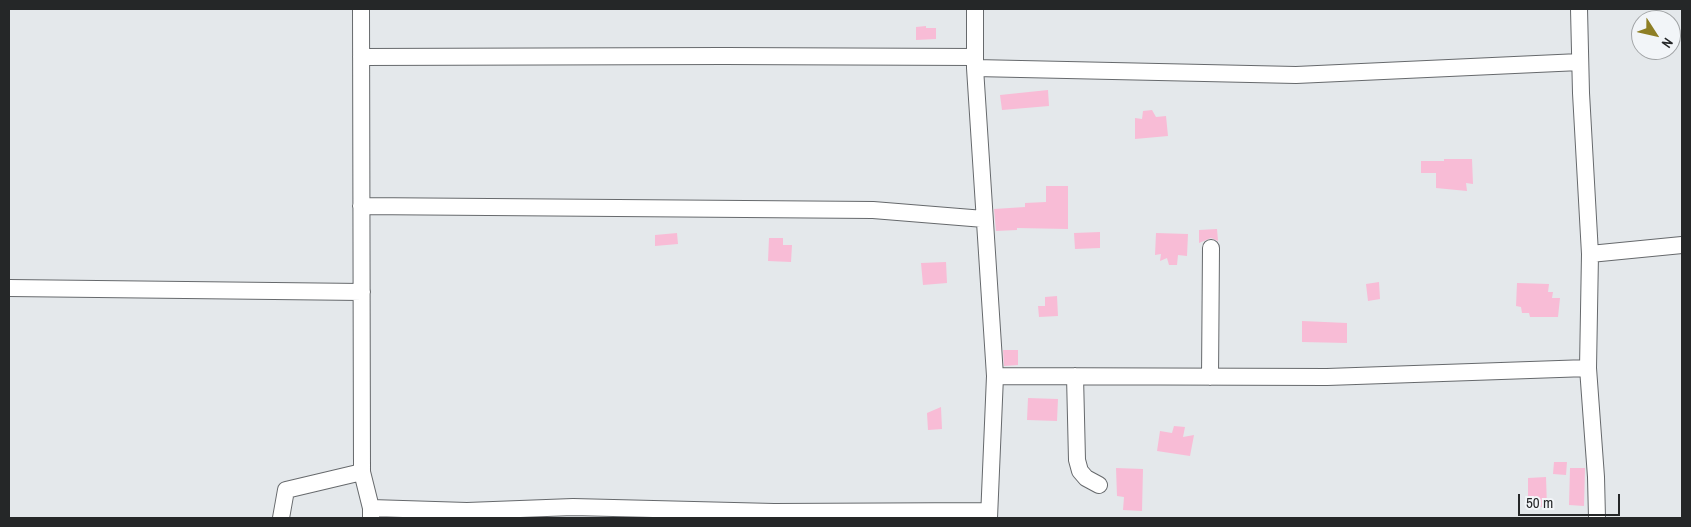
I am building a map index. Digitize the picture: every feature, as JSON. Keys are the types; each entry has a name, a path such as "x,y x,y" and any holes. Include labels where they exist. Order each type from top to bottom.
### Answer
{"street":[{"path":"361,9 362,472 371,513 574,508 989,515 995,376 975,62 975,9"},
{"path":"1580,9 1580,62 1590,254 1588,368 1596,477 1596,518"},
{"path":"361,57 714,56 975,62 1296,75 1580,62"},
{"path":"362,206 873,210 984,219"},
{"path":"1590,254 1682,246"},
{"path":"1210,377 1211,248"},
{"path":"9,288 362,292"},
{"path":"995,376 1327,377 1588,368"},
{"path":"1075,376 1077,460 1080,471 1086,478 1099,485"},
{"path":"281,518 286,490 362,472"}],"building":[{"path":"926,26 926,28 936,28 936,39 916,40 916,27"},
{"path":"1048,90 1049,106 1002,110 1000,95"},
{"path":"1152,110 1156,117 1166,116 1168,136 1135,139 1135,118 1142,119 1143,111"},
{"path":"1444,159 1472,159 1473,184 1466,183 1467,191 1436,188 1436,173 1421,173 1421,161 1444,161"},
{"path":"1046,186 1068,186 1068,229 1017,228 1017,230 996,231 994,209 1025,207 1025,203 1046,202"},
{"path":"1217,229 1218,241 1211,238 1199,243 1199,230"},
{"path":"1100,232 1100,248 1075,249 1074,233"},
{"path":"677,233 678,244 655,246 655,235"},
{"path":"1156,233 1188,234 1187,256 1178,255 1177,265 1169,265 1167,258 1160,261 1161,254 1155,255"},
{"path":"769,238 783,238 783,245 792,245 791,262 768,261"},
{"path":"946,262 947,283 923,285 921,263"},
{"path":"1379,282 1380,299 1368,301 1366,284"},
{"path":"1517,283 1549,284 1548,292 1553,292 1552,298 1560,298 1558,317 1530,317 1529,313 1522,313 1521,307 1516,306"},
{"path":"1057,296 1058,316 1039,317 1038,306 1045,306 1045,297"},
{"path":"1302,321 1347,323 1347,343 1302,342"},
{"path":"1003,350 1018,350 1018,365 1004,366"},
{"path":"1028,398 1058,399 1057,421 1027,420"},
{"path":"941,407 942,429 928,430 927,413"},
{"path":"1174,426 1185,427 1183,437 1194,435 1190,456 1157,451 1160,431 1172,433"},
{"path":"1554,462 1567,462 1566,475 1553,474"},
{"path":"1116,468 1143,469 1142,511 1123,510 1124,497 1117,496"},
{"path":"1570,468 1585,468 1584,506 1569,505"},
{"path":"1546,477 1547,507 1528,507 1528,478"}]}
